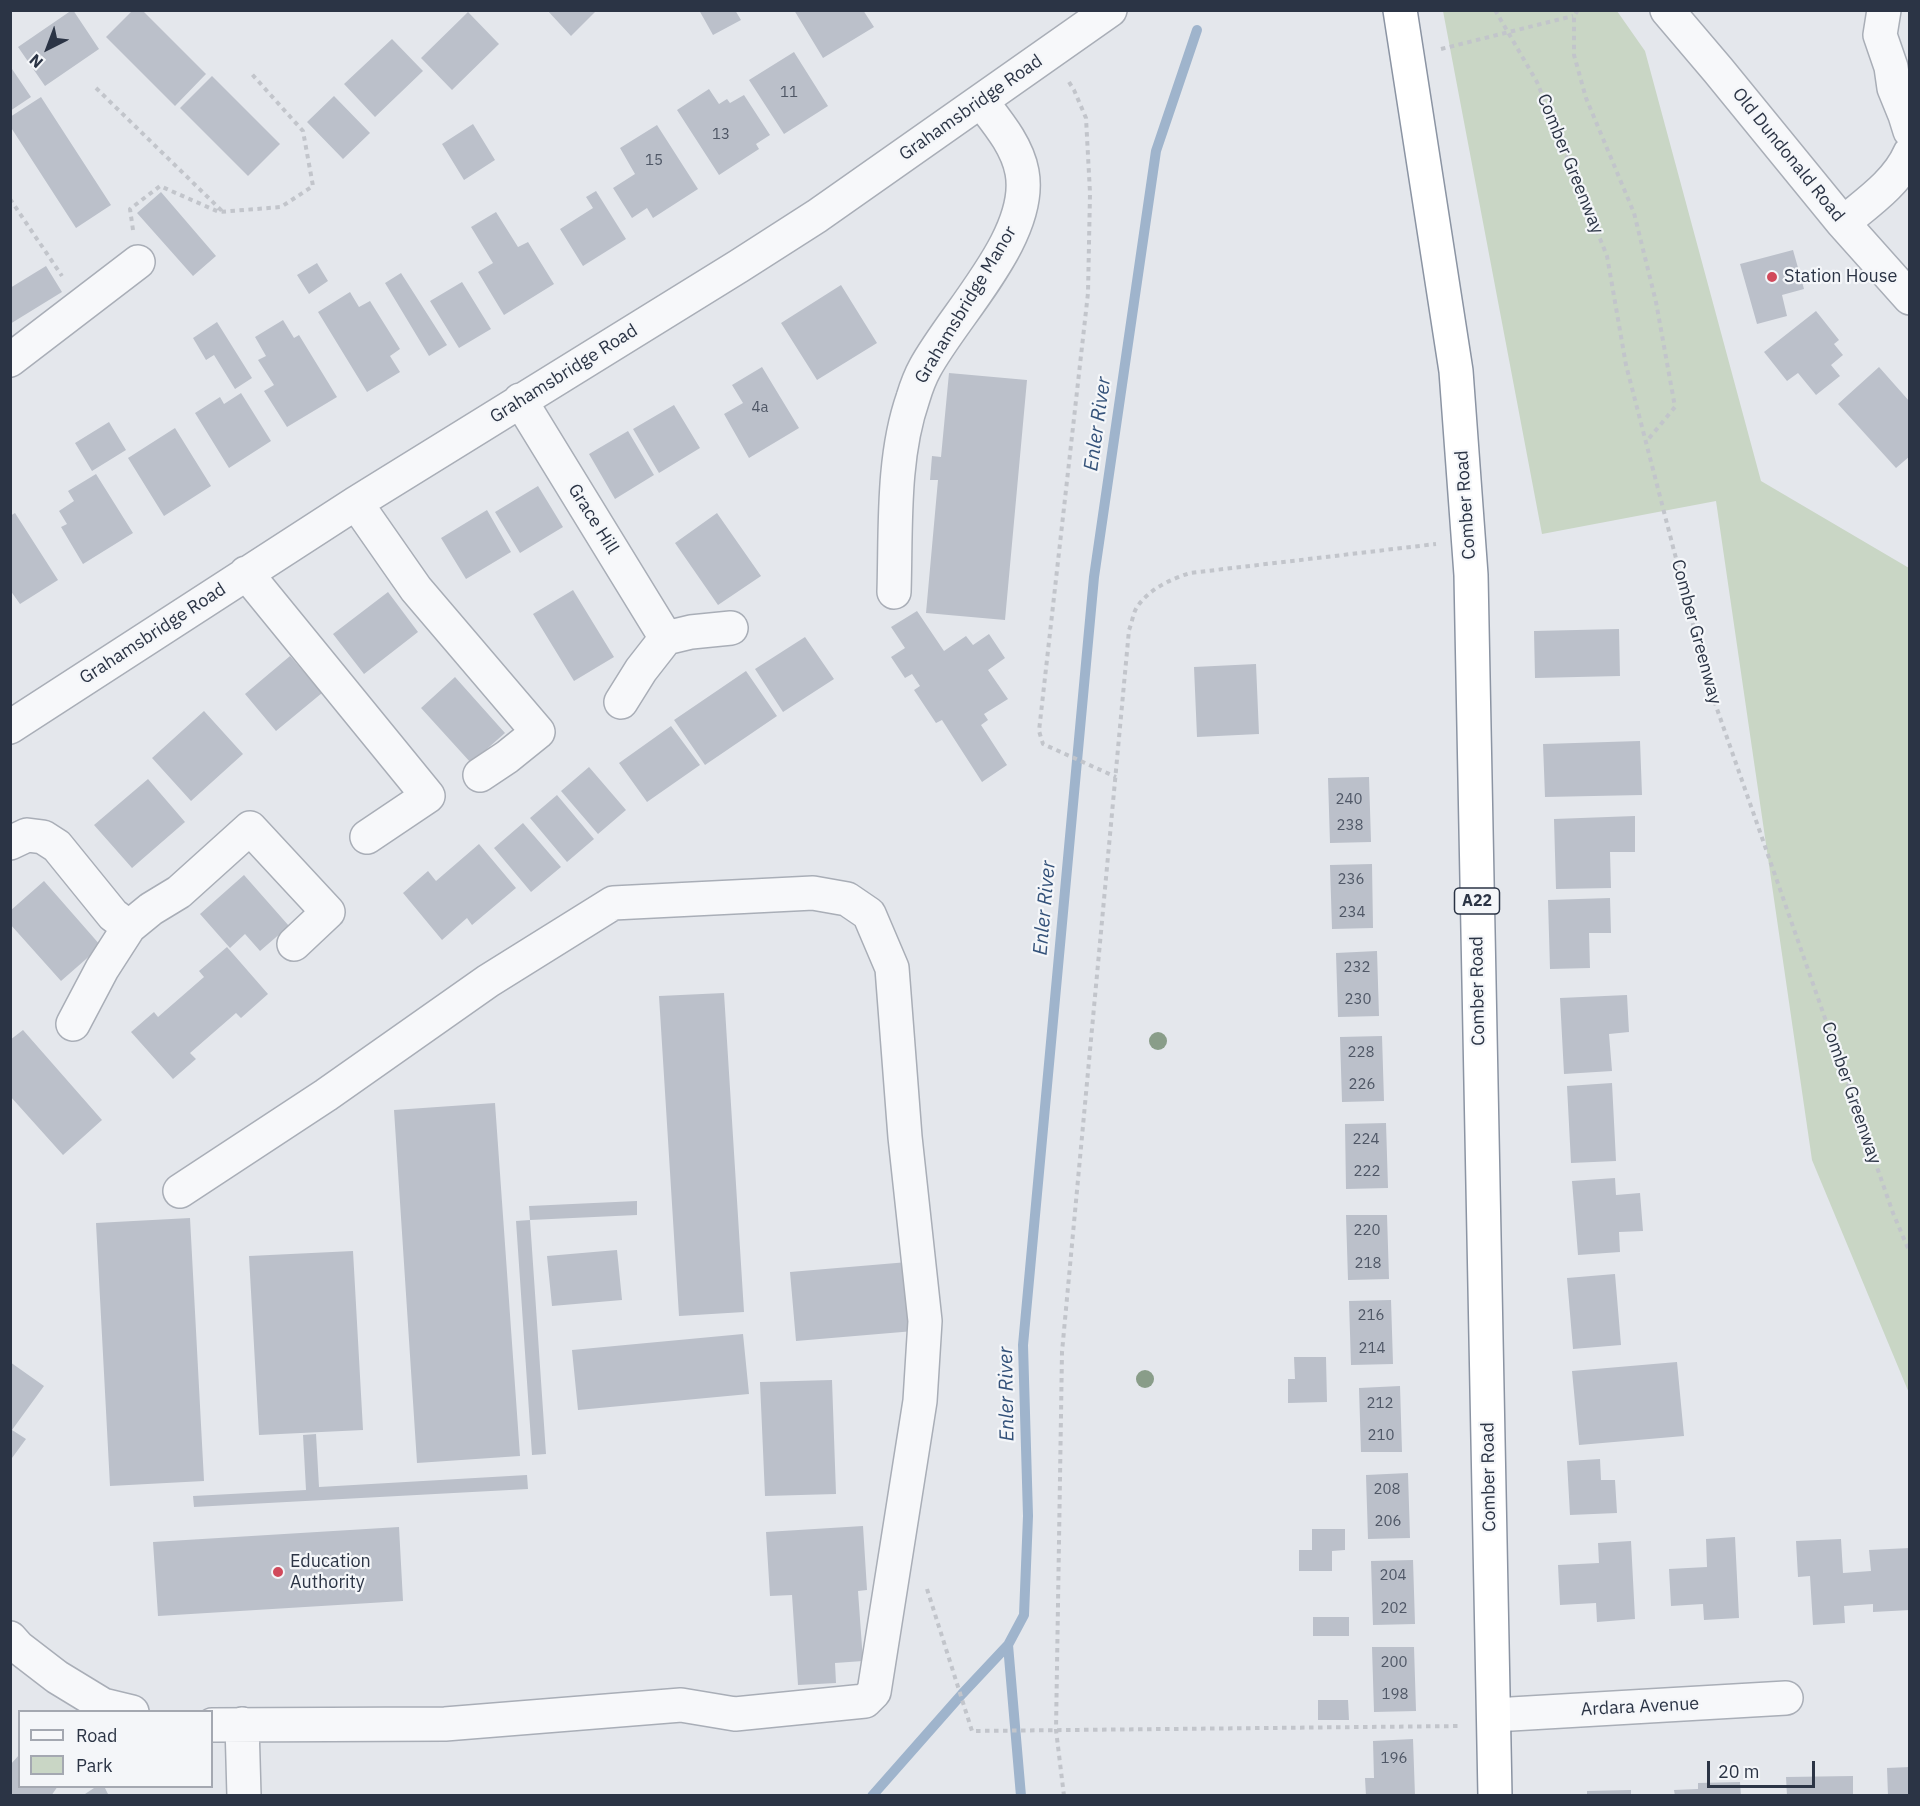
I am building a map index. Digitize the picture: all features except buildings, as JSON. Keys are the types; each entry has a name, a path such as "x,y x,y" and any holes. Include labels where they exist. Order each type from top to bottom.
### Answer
{"highway":[{"name":"Comber Road","path":"1400,10 1456,371 1471,575 1495,1796"}],"street":[{"name":"Grahamsbridge Road","path":"10,727 356,502 778,241 1110,10"},
{"name":"Old Dundonald Road","path":"1667,10 1843,223 1910,298"},
{"path":"1884,10 1880,35 1891,67 1894,88 1910,131"},
{"name":"Grahamsbridge Manor","path":"894,592 899,461 912,399 924,369 1002,251 1016,223 1023,196 1022,171 1014,148 981,101"},
{"path":"1843,223 1889,183 1910,153"},
{"path":"10,360 138,262"},
{"name":"Grace Hill","path":"520,400 666,638"},
{"path":"356,502 416,589 538,732 480,775"},
{"path":"246,573 428,796 367,837"},
{"path":"621,702 641,670 666,638 691,632 731,628"},
{"path":"73,1024 102,969 129,927 151,909 179,892 250,828 327,912 294,944"},
{"path":"10,843 27,835 43,837 57,846 113,915 129,927"},
{"path":"180,1191 326,1095 488,981 613,903 813,893 847,899 869,914 892,968 903,1116 925,1321 920,1401 874,1692 865,1701 735,1714 681,1705 445,1724 227,1725 244,1796"},
{"path":"10,1638 18,1647 57,1677 103,1705 124,1710"},
{"name":"Ardara Avenue","path":"1494,1720 1786,1698"}],"path":[{"name":"Comber Greenway","path":"1495,10 1537,82 1607,256 1626,365 1709,686 1893,1213 1910,1253"},
{"path":"1578,10 1574,16 1574,55 1586,98 1634,213 1656,302 1675,407 1646,443"},
{"path":"1408,57 1574,16"},
{"path":"1050,53 1074,90 1086,118 1090,192 1088,293 1039,731 1043,744 1116,777"},
{"path":"138,262 130,209 160,186 223,212 281,207 313,186 303,131 250,72"},
{"path":"96,88 223,212"},
{"path":"10,199 52,263 83,304"},
{"path":"1064,1796 1056,1730 1062,1352 1129,630 1137,607 1168,580 1190,573 1468,540"},
{"path":"924,1579 972,1731 1494,1720"}],"green space":[{"path":"1443,11 1617,11 1645,51 1761,481 1909,568 1909,1393 1812,1160 1716,501 1542,534"}],"waterway":[{"name":"Enler River","path":"1021,1796 1008,1645 1024,1615 1028,1516 1023,1345 1094,577 1156,151 1197,30"},
{"path":"872,1796 1008,1645"}],"place":[{"name":"Station House","path":"1772,277"},
{"name":"Education Authority","path":"278,1572"}]}
